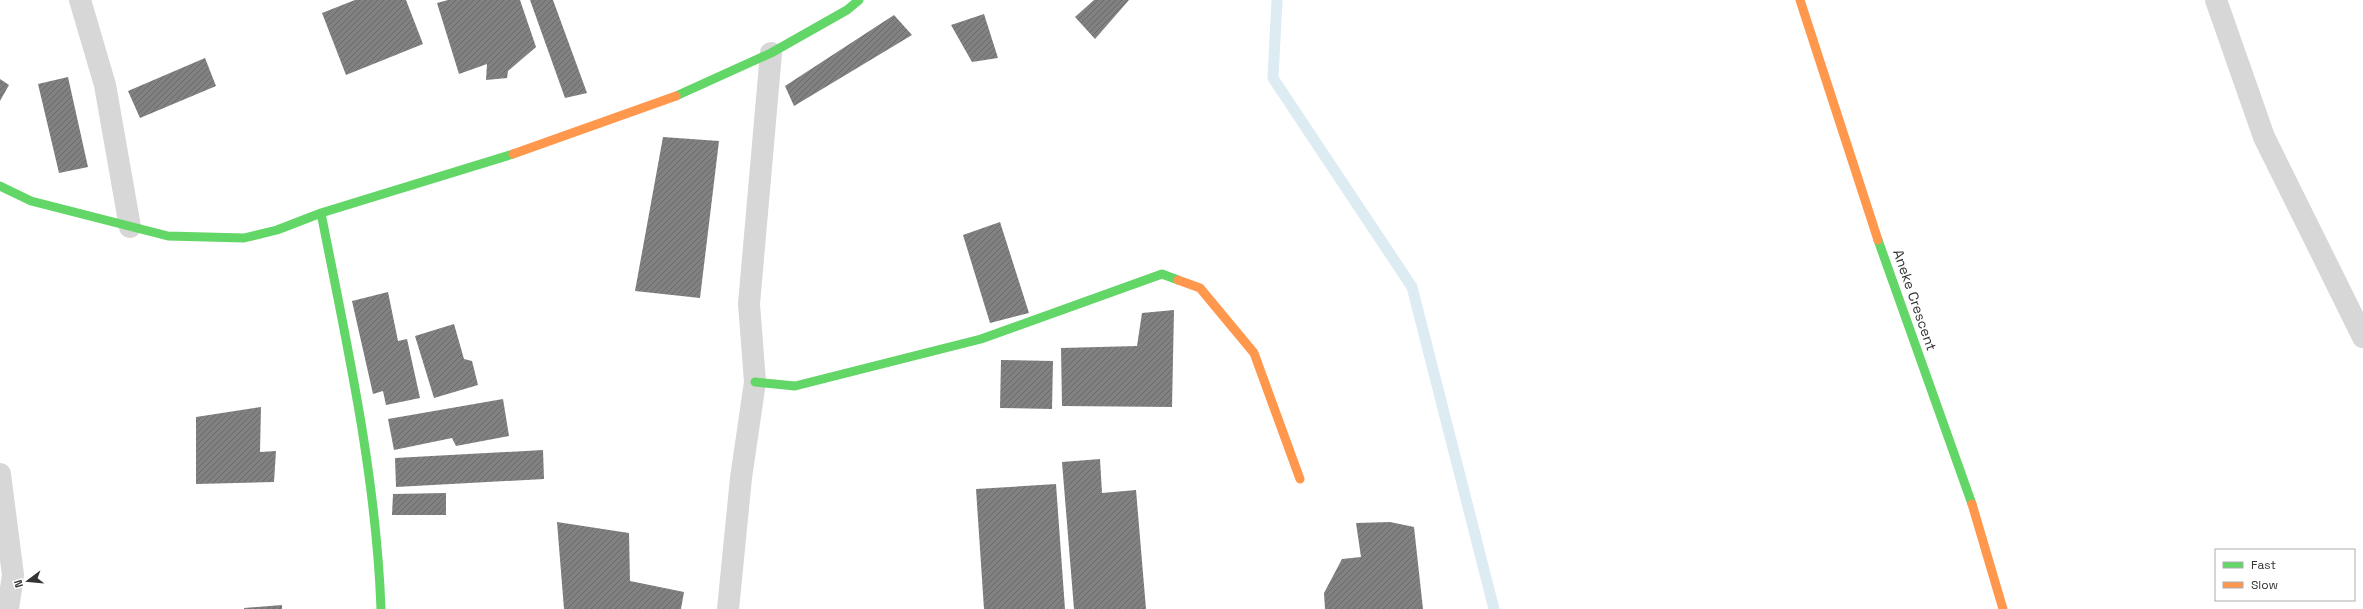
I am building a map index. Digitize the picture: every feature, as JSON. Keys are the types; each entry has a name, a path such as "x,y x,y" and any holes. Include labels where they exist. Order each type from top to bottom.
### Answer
{"street":[{"path":"80,0 105,85 130,227"},
{"path":"0,186 31,201 168,236 244,238 277,230 320,213 499,159 679,95 771,53 848,10 860,0"},
{"name":"Aneke Crescent","path":"1800,0 1872,222 1967,486 2003,609"},
{"path":"2216,0 2264,136 2363,337"},
{"path":"728,609 741,478 755,382 749,304 771,53"},
{"path":"320,213 368,447 381,570 381,609"},
{"path":"755,382 795,386 982,339 1162,274 1200,288 1254,353 1300,479"},
{"path":"0,474 13,575 8,609"}],"building":[{"path":"355,0 406,0 423,44 346,75 322,13"},
{"path":"448,0 520,0 536,47 508,71 507,78 486,80 487,64 459,74 437,3"},
{"path":"530,0 553,0 587,93 565,98"},
{"path":"1094,0 1129,0 1095,39 1075,17"},
{"path":"984,14 998,58 972,62 951,25"},
{"path":"894,15 912,35 794,106 785,86"},
{"path":"205,58 216,86 140,118 128,91"},
{"path":"68,77 88,167 59,173 38,84"},
{"path":"0,79 9,85 0,101"},
{"path":"663,137 719,141 700,298 635,291"},
{"path":"1000,222 1029,313 990,323 963,235"},
{"path":"388,292 398,341 407,339 420,398 386,405 383,391 373,394 352,301"},
{"path":"1174,310 1172,407 1062,406 1061,348 1137,346 1142,313"},
{"path":"454,324 464,359 472,361 478,385 434,398 415,336"},
{"path":"1001,360 1053,361 1052,409 1000,408"},
{"path":"503,399 509,436 456,446 452,438 394,450 388,419"},
{"path":"261,407 260,452 276,451 274,482 196,484 196,417"},
{"path":"543,450 544,479 396,487 395,458"},
{"path":"1100,459 1102,493 1136,490 1146,609 1074,609 1062,462"},
{"path":"1056,484 1065,609 984,609 976,489"},
{"path":"446,493 446,515 392,515 393,494"},
{"path":"557,522 629,533 630,581 684,592 681,609 564,609"},
{"path":"1390,522 1414,527 1423,609 1325,609 1324,593 1342,559 1361,557 1356,523"},
{"path":"282,605 282,609 244,609 244,608"}],"waterway":[{"path":"1277,0 1273,78 1412,287 1494,609"}],"traffic: fast":[{"path":"676,96 771,53 847,10 859,0"},
{"path":"0,186 31,201 168,236 244,238 277,230 321,213 513,154"},
{"path":"321,213 350,361 367,459 378,559 381,609"},
{"path":"1878,240 1972,504"},
{"path":"755,382 795,386 981,339 1162,274 1178,280"}],"traffic: slow":[{"path":"1800,0 1878,240"},
{"path":"513,154 676,96"},
{"path":"1178,280 1200,288 1254,353 1300,479"},
{"path":"1972,504 2003,609"}]}
